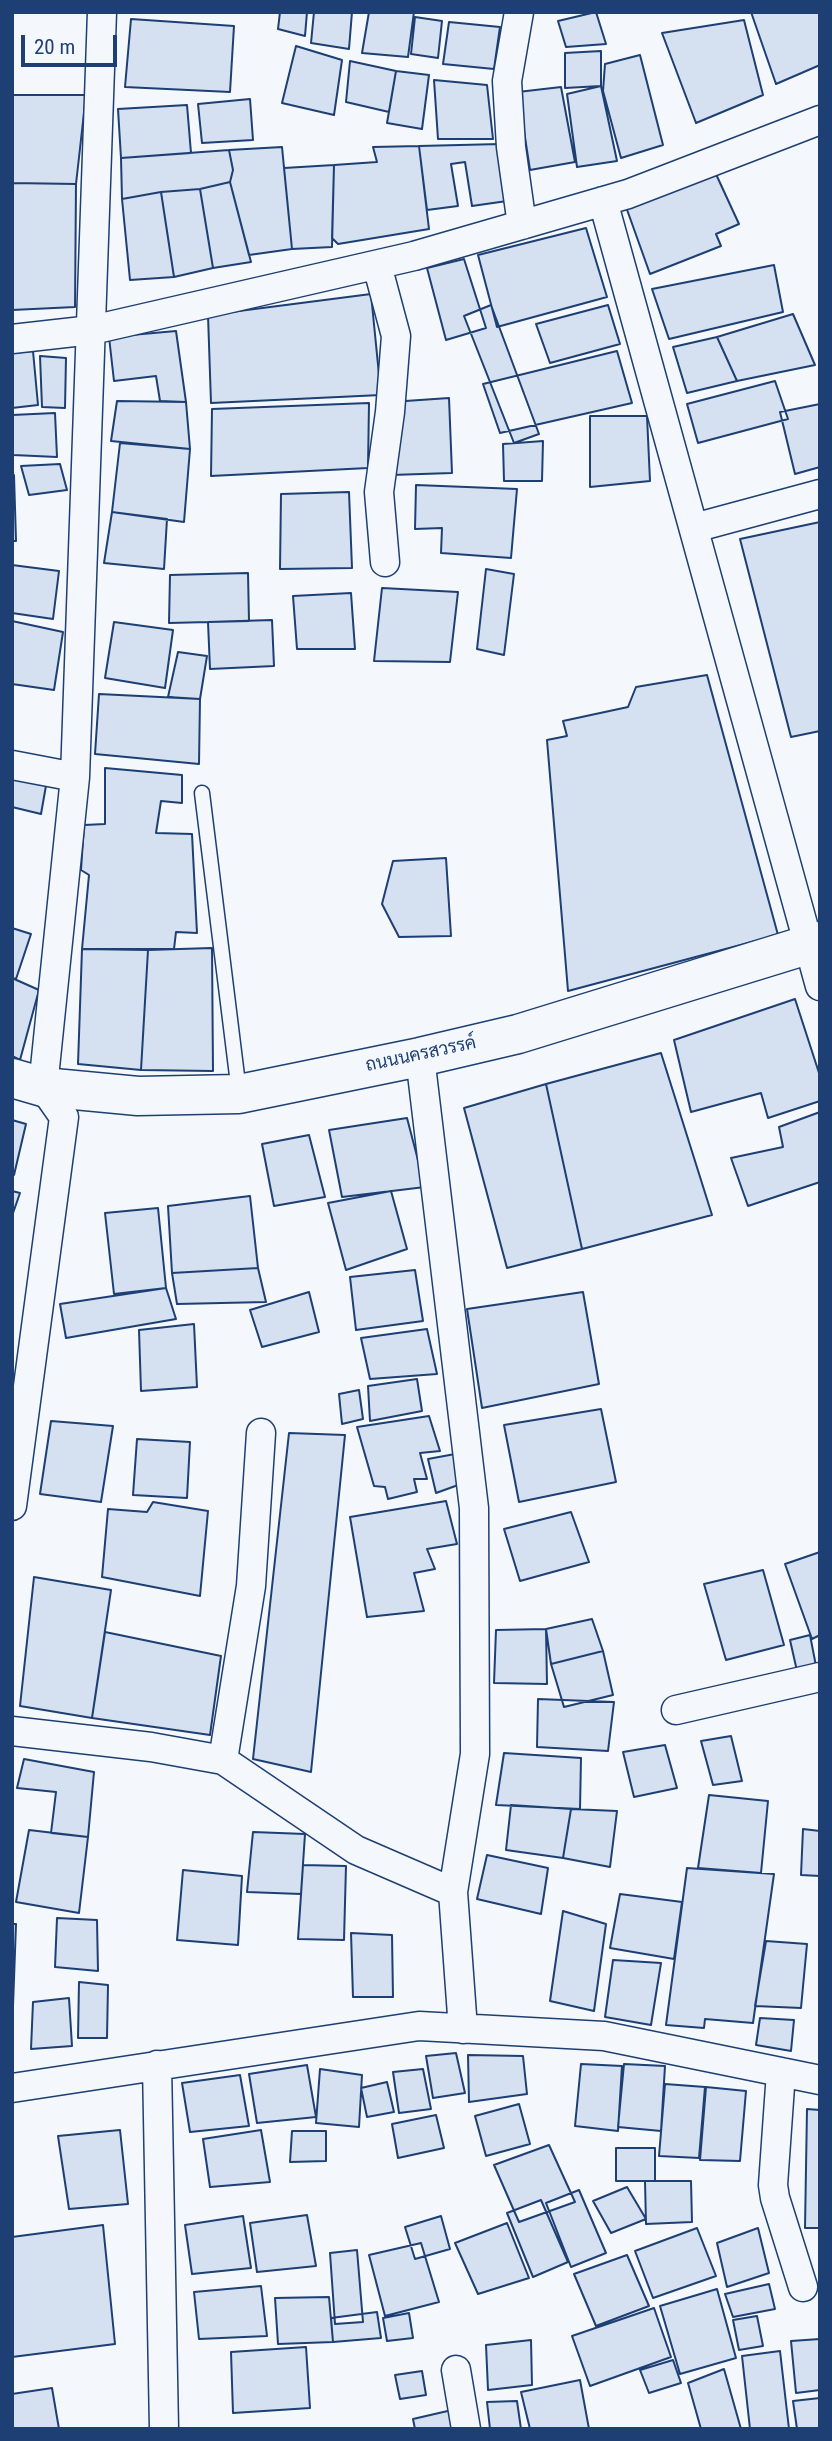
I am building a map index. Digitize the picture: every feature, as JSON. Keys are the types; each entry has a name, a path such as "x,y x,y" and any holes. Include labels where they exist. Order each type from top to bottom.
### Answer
{"main road":[{"name":"ถนนนครสวรรค์","path":"28,1082 138,1096 239,1094 518,1034 815,943"}],"street":[{"path":"12,1506 16,1449 64,1117 28,1082 75,777 102,12"},
{"path":"519,12 507,81 511,147 522,225"},
{"path":"12,339 92,330 414,256 628,194 820,120"},
{"path":"603,201 694,528 815,943 820,986"},
{"path":"377,265 396,336 390,412 379,492 385,562"},
{"path":"694,528 820,494"},
{"path":"12,765 75,777"},
{"path":"420,1057 474,1508 475,1754 453,1892 463,2029"},
{"path":"223,1760 251,1586 261,1433"},
{"path":"676,1710 820,1677"},
{"path":"12,1731 151,1747 223,1760 356,1850 453,1892"},
{"path":"12,2088 419,2026 604,2036 820,2080"},
{"path":"158,2065 164,2429"},
{"path":"780,2072 773,2185 803,2287"},
{"path":"456,2370 466,2429"}],"lane":[{"path":"202,793 239,1094"}],"building":[{"path":"280,12 307,12 305,36 278,29"},
{"path":"314,12 352,12 349,49 311,43"},
{"path":"369,12 414,12 408,57 362,53"},
{"path":"596,12 606,44 566,47 558,21"},
{"path":"751,12 820,12 820,65 776,84"},
{"path":"415,17 442,21 438,58 411,54"},
{"path":"131,19 234,26 230,92 125,87"},
{"path":"744,20 763,95 696,123 662,33"},
{"path":"449,22 500,27 494,69 443,64"},
{"path":"296,46 342,60 334,115 282,103"},
{"path":"601,51 601,86 565,88 565,53"},
{"path":"640,55 663,145 621,158 603,91 605,64"},
{"path":"350,61 396,71 389,112 346,102"},
{"path":"396,71 429,75 422,129 387,123"},
{"path":"434,80 487,85 493,139 438,139"},
{"path":"601,86 617,161 577,167 567,94"},
{"path":"561,87 575,162 530,170 518,92"},
{"path":"12,95 86,95 76,184 12,183"},
{"path":"250,99 253,140 202,143 198,104"},
{"path":"187,105 191,153 121,158 118,109"},
{"path":"501,144 507,201 472,206 465,162 451,164 458,206 427,210 419,146"},
{"path":"419,146 429,229 338,244 332,238 334,165 377,162 373,147"},
{"path":"282,147 292,249 249,255 230,182 233,170 229,150"},
{"path":"229,150 233,170 230,182 200,189 122,199 121,158"},
{"path":"334,165 332,247 292,249 284,168"},
{"path":"715,172 739,224 716,234 721,246 650,274 625,204"},
{"path":"230,182 251,262 213,268 200,189"},
{"path":"12,183 76,184 75,307 12,310"},
{"path":"200,189 213,268 174,277 161,192"},
{"path":"161,192 174,277 130,280 122,199"},
{"path":"586,228 607,297 497,327 478,255"},
{"path":"464,259 486,328 446,340 427,268"},
{"path":"774,265 783,312 669,339 652,289"},
{"path":"371,294 381,395 211,403 208,315"},
{"path":"491,305 539,434 514,443 464,316"},
{"path":"608,305 620,344 550,363 536,324"},
{"path":"793,314 815,365 737,381 717,337"},
{"path":"176,331 186,402 160,401 156,376 114,381 109,337"},
{"path":"717,337 737,381 687,393 673,347"},
{"path":"33,351 38,405 12,408 12,353"},
{"path":"617,351 632,403 500,433 483,384"},
{"path":"40,356 66,358 65,408 42,407"},
{"path":"775,381 788,419 698,443 687,404"},
{"path":"449,398 452,473 391,475 391,402"},
{"path":"117,401 186,402 190,449 111,441"},
{"path":"369,403 368,468 211,476 212,409"},
{"path":"820,404 820,467 795,474 780,412"},
{"path":"55,413 57,457 13,455 12,415"},
{"path":"590,416 647,416 650,481 590,487"},
{"path":"543,441 542,481 504,481 503,444"},
{"path":"120,443 190,449 184,522 112,512"},
{"path":"60,464 67,490 29,495 21,466"},
{"path":"14,475 16,541 12,541"},
{"path":"416,485 517,489 511,558 441,553 442,528 415,529"},
{"path":"349,492 352,568 280,569 281,494"},
{"path":"112,512 167,519 164,569 104,563"},
{"path":"820,522 820,731 791,737 740,539"},
{"path":"12,565 59,571 53,619 12,613"},
{"path":"486,569 514,574 504,655 477,649"},
{"path":"248,573 249,621 169,623 170,575"},
{"path":"382,588 458,592 450,662 374,661"},
{"path":"351,593 355,649 297,649 293,596"},
{"path":"272,620 274,666 210,669 208,622"},
{"path":"12,621 63,632 54,690 12,684"},
{"path":"114,622 173,630 165,688 105,678"},
{"path":"178,652 207,656 200,699 168,697"},
{"path":"707,675 778,935 568,991 547,740 567,736 563,721 628,707 636,687"},
{"path":"99,694 200,699 199,764 95,754"},
{"path":"105,768 182,775 182,803 161,801 156,833 192,834 197,933 176,932 174,949 82,949 89,875 81,870 84,825 105,824"},
{"path":"12,775 47,780 41,814 12,807"},
{"path":"446,858 451,936 399,937 382,904 393,861"},
{"path":"12,928 31,934 16,979 12,978"},
{"path":"212,948 213,1071 141,1070 148,950"},
{"path":"82,949 148,950 141,1070 78,1064"},
{"path":"12,978 39,990 20,1060 12,1056"},
{"path":"795,999 820,1076 820,1101 768,1118 761,1093 691,1112 674,1040"},
{"path":"661,1053 712,1215 582,1249 546,1084"},
{"path":"546,1084 582,1249 507,1268 464,1108"},
{"path":"820,1112 820,1182 748,1206 731,1158 783,1147 779,1127"},
{"path":"407,1118 425,1187 342,1197 329,1130"},
{"path":"12,1120 26,1124 14,1175 12,1175"},
{"path":"309,1135 325,1197 274,1206 262,1144"},
{"path":"12,1191 20,1193 12,1216"},
{"path":"391,1191 407,1249 346,1270 328,1203"},
{"path":"250,1196 258,1268 172,1273 168,1206"},
{"path":"158,1208 166,1288 114,1294 105,1213"},
{"path":"258,1268 266,1302 177,1304 172,1273"},
{"path":"415,1270 423,1321 356,1330 350,1277"},
{"path":"166,1288 176,1319 66,1338 60,1304"},
{"path":"309,1292 319,1332 262,1347 250,1310"},
{"path":"583,1292 599,1384 482,1408 467,1309"},
{"path":"194,1324 197,1387 141,1391 139,1330"},
{"path":"427,1329 437,1374 370,1379 361,1338"},
{"path":"417,1379 422,1411 370,1421 368,1386"},
{"path":"359,1390 363,1419 342,1424 339,1394"},
{"path":"601,1409 616,1482 519,1502 504,1425"},
{"path":"429,1416 440,1451 420,1453 427,1479 414,1479 417,1492 388,1499 385,1487 374,1486 357,1427"},
{"path":"51,1421 113,1426 101,1502 40,1494"},
{"path":"289,1433 345,1435 311,1772 253,1759"},
{"path":"137,1439 190,1442 187,1498 133,1495"},
{"path":"455,1454 461,1484 436,1493 428,1459"},
{"path":"446,1501 457,1544 427,1549 435,1569 414,1573 424,1611 367,1617 350,1517"},
{"path":"153,1502 208,1511 200,1596 102,1577 108,1509 147,1512"},
{"path":"571,1512 589,1562 520,1581 504,1529"},
{"path":"820,1552 820,1635 812,1639 785,1564"},
{"path":"763,1570 784,1645 726,1660 704,1584"},
{"path":"34,1577 111,1590 92,1718 20,1706"},
{"path":"592,1619 603,1651 551,1664 546,1629"},
{"path":"546,1629 547,1684 494,1683 496,1630"},
{"path":"105,1632 221,1656 210,1735 92,1718"},
{"path":"810,1635 816,1666 797,1671 790,1640"},
{"path":"603,1651 613,1695 564,1707 551,1664"},
{"path":"538,1699 614,1702 608,1751 537,1747"},
{"path":"731,1736 742,1781 713,1785 701,1741"},
{"path":"665,1745 677,1788 634,1797 623,1752"},
{"path":"504,1753 581,1758 580,1809 496,1805"},
{"path":"24,1759 94,1772 88,1837 51,1833 56,1792 17,1788"},
{"path":"709,1795 768,1801 761,1873 698,1868"},
{"path":"511,1805 571,1809 563,1858 506,1850"},
{"path":"571,1809 617,1811 610,1867 563,1858"},
{"path":"803,1829 820,1831 820,1876 801,1875"},
{"path":"29,1830 88,1837 79,1913 16,1902"},
{"path":"253,1832 305,1834 301,1894 247,1892"},
{"path":"487,1855 548,1868 541,1914 477,1899"},
{"path":"303,1865 346,1866 344,1940 298,1939"},
{"path":"687,1868 774,1874 753,2023 705,2019 704,2028 666,2025"},
{"path":"183,1870 242,1876 238,1945 177,1940"},
{"path":"620,1894 682,1902 674,1959 610,1948"},
{"path":"563,1911 606,1924 594,2011 550,2001"},
{"path":"57,1918 97,1920 98,1971 55,1967"},
{"path":"12,1924 16,1924 12,2034"},
{"path":"351,1933 392,1935 393,1997 353,1997"},
{"path":"766,1941 807,1944 801,2008 755,2006"},
{"path":"613,1960 661,1963 651,2025 605,2017"},
{"path":"79,1982 108,1985 107,2038 78,2038"},
{"path":"69,1998 72,2046 31,2049 33,2002"},
{"path":"760,2018 794,2020 791,2051 756,2045"},
{"path":"456,2053 465,2093 433,2098 426,2056"},
{"path":"468,2055 523,2056 527,2094 469,2102"},
{"path":"581,2064 622,2066 618,2131 575,2126"},
{"path":"624,2064 665,2066 661,2131 618,2127"},
{"path":"307,2065 316,2117 257,2123 249,2074"},
{"path":"320,2069 362,2075 359,2127 316,2123"},
{"path":"423,2069 431,2109 399,2113 393,2072"},
{"path":"240,2075 249,2126 190,2132 182,2083"},
{"path":"387,2082 394,2112 367,2117 361,2088"},
{"path":"665,2084 705,2087 699,2158 659,2156"},
{"path":"706,2087 746,2091 740,2161 700,2160"},
{"path":"519,2104 530,2144 486,2156 475,2116"},
{"path":"807,2109 820,2110 820,2228 805,2228"},
{"path":"436,2115 444,2148 398,2158 392,2124"},
{"path":"120,2130 128,2204 69,2209 58,2136"},
{"path":"261,2130 270,2182 210,2187 203,2139"},
{"path":"292,2131 326,2131 326,2161 290,2162"},
{"path":"549,2145 575,2202 519,2222 494,2165"},
{"path":"616,2148 655,2148 655,2181 616,2181"},
{"path":"645,2181 691,2181 692,2222 646,2224"},
{"path":"627,2187 646,2219 611,2233 593,2201"},
{"path":"579,2190 606,2253 571,2267 546,2203"},
{"path":"541,2200 568,2262 533,2277 507,2213"},
{"path":"307,2215 316,2266 257,2272 250,2223"},
{"path":"243,2216 251,2268 192,2274 185,2225"},
{"path":"441,2216 450,2249 415,2259 405,2227"},
{"path":"507,2223 529,2278 478,2294 455,2243"},
{"path":"103,2225 115,2344 12,2357 12,2237"},
{"path":"697,2228 716,2276 653,2298 635,2251"},
{"path":"758,2228 769,2273 727,2287 717,2243"},
{"path":"421,2243 439,2302 385,2316 369,2255"},
{"path":"357,2250 363,2322 335,2324 330,2253"},
{"path":"627,2255 649,2306 596,2326 574,2274"},
{"path":"769,2284 775,2309 733,2317 725,2294"},
{"path":"261,2286 267,2336 199,2339 194,2292"},
{"path":"717,2289 736,2358 680,2374 660,2306"},
{"path":"329,2297 333,2342 278,2344 275,2298"},
{"path":"654,2308 671,2357 590,2386 572,2336"},
{"path":"377,2312 381,2338 333,2342 331,2318"},
{"path":"409,2313 413,2338 387,2341 383,2318"},
{"path":"757,2316 763,2346 739,2350 733,2320"},
{"path":"820,2339 820,2390 796,2393 791,2341"},
{"path":"531,2340 532,2385 488,2390 486,2345"},
{"path":"306,2347 310,2408 233,2413 231,2352"},
{"path":"780,2351 789,2429 750,2429 742,2356"},
{"path":"673,2360 681,2383 649,2393 640,2370"},
{"path":"724,2369 741,2429 701,2429 688,2383"},
{"path":"422,2371 426,2395 400,2399 395,2375"},
{"path":"580,2380 589,2429 530,2429 521,2392"},
{"path":"52,2388 59,2429 12,2429 12,2394"},
{"path":"820,2398 820,2429 797,2429 793,2401"},
{"path":"517,2401 521,2429 490,2429 487,2402"},
{"path":"452,2410 456,2429 415,2429 413,2419"}]}
